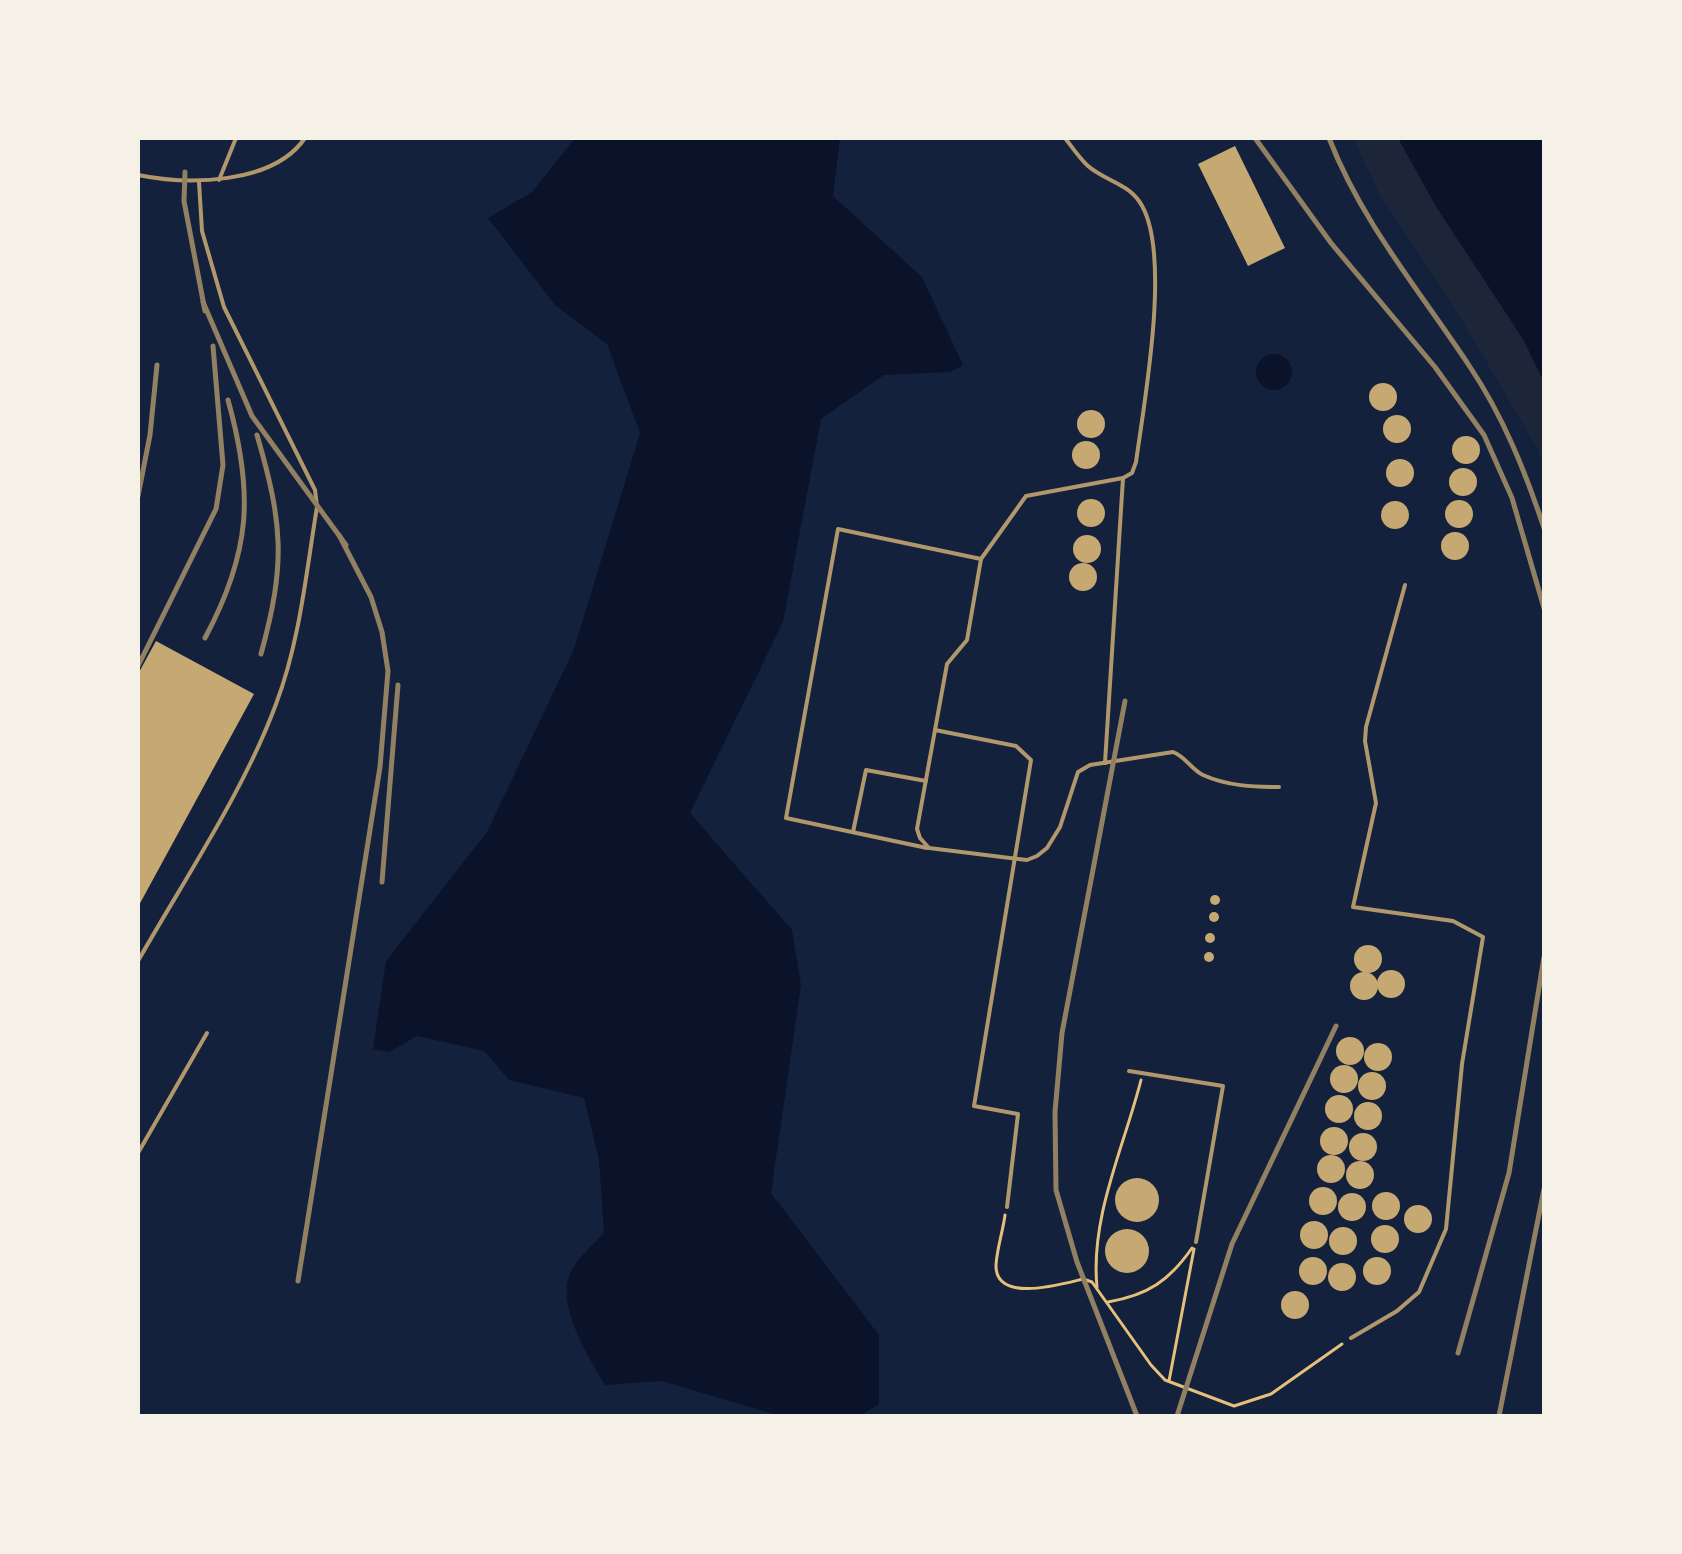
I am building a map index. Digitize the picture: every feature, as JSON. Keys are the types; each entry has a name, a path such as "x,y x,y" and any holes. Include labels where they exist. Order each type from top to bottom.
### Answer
{"lane":[{"path":"219,180 236,138"},
{"path":"138,175 170,182 219,180 277,162 305,138"},
{"path":"929,848 917,829 947,664 967,640 981,559 1026,496 1123,478 1132,473 1136,462 1153,327 1149,218 1132,193 1089,166 1065,138"},
{"path":"138,961 261,743 278,701 295,641 317,507 315,490 224,307 202,231 199,182"},
{"path":"1105,763 1123,478"},
{"path":"981,559 838,529 786,818 929,848 1027,860 1047,848 1060,827 1078,772 1090,765 1173,752 1183,756 1200,774 1225,782 1279,787"},
{"path":"1351,1338 1397,1311 1419,1292 1446,1229 1462,1064 1483,937 1453,921 1353,907 1376,803 1365,741 1366,727 1405,585"},
{"path":"935,730 1016,746 1027,752 1031,760 974,1106 1018,1114 1007,1207"},
{"path":"853,832 866,770 926,781"},
{"path":"138,1153 207,1033"},
{"path":"1129,1071 1223,1086 1196,1242"}],"path":[{"path":"1097,1288 1095,1252 1108,1190 1143,1073"},
{"path":"1007,1207 996,1268 1001,1280 1011,1286 1030,1290 1083,1279 1097,1288 1151,1365 1169,1381 1234,1406 1271,1394 1351,1338"},
{"path":"1169,1381 1196,1242"},
{"path":"1108,1303 1136,1297 1156,1288 1175,1273 1196,1242"}],"shaded area":[{"path":"575,138 840,138 833,196 922,277 963,365 950,372 884,375 821,419 783,622 690,813 792,930 801,985 771,1193 879,1335 879,1404 860,1416 780,1416 662,1381 605,1385 574,1327 567,1294 568,1279 574,1266 604,1233 599,1160 584,1098 509,1080 484,1051 417,1036 389,1052 373,1049 386,961 487,832 574,649 640,433 607,344 555,305 488,218 532,192"},
{"path":"1353,138 1398,138 1437,208 1523,339 1544,382 1544,470 1537,448 1459,315 1380,195"},
{"path":"1398,138 1544,138 1544,382 1523,339 1437,208"},
{"path":"1274,354 1287,359 1292,372 1287,385 1274,390 1261,385 1256,372 1261,359"}],"building":[{"path":"1235,146 1285,248 1248,266 1198,164"},
{"path":"1383,383 1393,387 1397,397 1393,407 1383,411 1373,407 1369,397 1373,387"},
{"path":"1091,410 1101,414 1105,424 1101,434 1091,438 1081,434 1077,424 1081,414"},
{"path":"1397,415 1407,419 1411,429 1407,439 1397,443 1387,439 1383,429 1387,419"},
{"path":"1466,436 1476,440 1480,450 1476,460 1466,464 1456,460 1452,450 1456,440"},
{"path":"1086,441 1096,445 1100,455 1096,465 1086,469 1076,465 1072,455 1076,445"},
{"path":"1400,459 1410,463 1414,473 1410,483 1400,487 1390,483 1386,473 1390,463"},
{"path":"1463,468 1473,472 1477,482 1473,492 1463,496 1453,492 1449,482 1453,472"},
{"path":"1091,499 1101,503 1105,513 1101,523 1091,527 1081,523 1077,513 1081,503"},
{"path":"1459,500 1469,504 1473,514 1469,524 1459,528 1449,524 1445,514 1449,504"},
{"path":"1395,501 1405,505 1409,515 1405,525 1395,529 1385,525 1381,515 1385,505"},
{"path":"1455,532 1465,536 1469,546 1465,556 1455,560 1445,556 1441,546 1445,536"},
{"path":"1087,535 1097,539 1101,549 1097,559 1087,563 1077,559 1073,549 1077,539"},
{"path":"1083,563 1093,567 1097,577 1093,587 1083,591 1073,587 1069,577 1073,567"},
{"path":"156,641 254,694 138,907 138,674"},
{"path":"1215,895 1220,900 1215,905 1210,900"},
{"path":"1214,912 1219,917 1214,922 1209,917"},
{"path":"1210,933 1215,938 1210,943 1205,938"},
{"path":"1368,945 1378,949 1382,959 1378,969 1368,973 1358,969 1354,959 1358,949"},
{"path":"1209,952 1214,957 1209,962 1204,957"},
{"path":"1391,970 1401,974 1405,984 1401,994 1391,998 1381,994 1377,984 1381,974"},
{"path":"1364,972 1374,976 1378,986 1374,996 1364,1000 1354,996 1350,986 1354,976"},
{"path":"1350,1037 1360,1041 1364,1051 1360,1061 1350,1065 1340,1061 1336,1051 1340,1041"},
{"path":"1378,1043 1388,1047 1392,1057 1388,1067 1378,1071 1368,1067 1364,1057 1368,1047"},
{"path":"1344,1065 1354,1069 1358,1079 1354,1089 1344,1093 1334,1089 1330,1079 1334,1069"},
{"path":"1372,1072 1382,1076 1386,1086 1382,1096 1372,1100 1362,1096 1358,1086 1362,1076"},
{"path":"1339,1095 1349,1099 1353,1109 1349,1119 1339,1123 1329,1119 1325,1109 1329,1099"},
{"path":"1368,1102 1378,1106 1382,1116 1378,1126 1368,1130 1358,1126 1354,1116 1358,1106"},
{"path":"1334,1127 1344,1131 1348,1141 1344,1151 1334,1155 1324,1151 1320,1141 1324,1131"},
{"path":"1363,1133 1373,1137 1377,1147 1373,1157 1363,1161 1353,1157 1349,1147 1353,1137"},
{"path":"1331,1155 1341,1159 1345,1169 1341,1179 1331,1183 1321,1179 1317,1169 1321,1159"},
{"path":"1360,1161 1370,1165 1374,1175 1370,1185 1360,1189 1350,1185 1346,1175 1350,1165"},
{"path":"1137,1178 1152,1185 1159,1200 1152,1215 1137,1222 1122,1215 1115,1200 1122,1185"},
{"path":"1323,1187 1333,1191 1337,1201 1333,1211 1323,1215 1313,1211 1309,1201 1313,1191"},
{"path":"1386,1192 1396,1196 1400,1206 1396,1216 1386,1220 1376,1216 1372,1206 1376,1196"},
{"path":"1352,1193 1362,1197 1366,1207 1362,1217 1352,1221 1342,1217 1338,1207 1342,1197"},
{"path":"1418,1205 1428,1209 1432,1219 1428,1229 1418,1233 1408,1229 1404,1219 1408,1209"},
{"path":"1314,1221 1324,1225 1328,1235 1324,1245 1314,1249 1304,1245 1300,1235 1304,1225"},
{"path":"1385,1225 1395,1229 1399,1239 1395,1249 1385,1253 1375,1249 1371,1239 1375,1229"},
{"path":"1343,1227 1353,1231 1357,1241 1353,1251 1343,1255 1333,1251 1329,1241 1333,1231"},
{"path":"1127,1229 1142,1236 1149,1251 1142,1266 1127,1273 1112,1266 1105,1251 1112,1236"},
{"path":"1313,1257 1323,1261 1327,1271 1323,1281 1313,1285 1303,1281 1299,1271 1303,1261"},
{"path":"1377,1257 1387,1261 1391,1271 1387,1281 1377,1285 1367,1281 1363,1271 1367,1261"},
{"path":"1342,1263 1352,1267 1356,1277 1352,1287 1342,1291 1332,1287 1328,1277 1332,1267"},
{"path":"1295,1291 1305,1295 1309,1305 1305,1315 1295,1319 1285,1315 1281,1305 1285,1295"}],"railway":[{"path":"1255,138 1331,243 1435,367 1484,435 1512,498 1544,608"},
{"path":"1329,138 1342,169 1375,228 1493,405 1521,465 1544,528"},
{"path":"185,172 184,201 205,311"},
{"path":"203,302 252,416 346,545"},
{"path":"138,666 216,509 223,465 213,346"},
{"path":"138,496 150,435 157,365"},
{"path":"205,638 232,578 244,522 242,464 228,400"},
{"path":"257,435 272,494 278,544 275,594 261,654"},
{"path":"298,1281 380,767 388,671 382,632 371,597 339,535"},
{"path":"382,882 398,685"},
{"path":"1125,701 1062,1033 1055,1112 1056,1190 1077,1262 1137,1416"},
{"path":"1458,1353 1509,1173 1544,957"},
{"path":"1177,1416 1232,1244 1336,1026"},
{"path":"1499,1416 1544,1189"}]}
